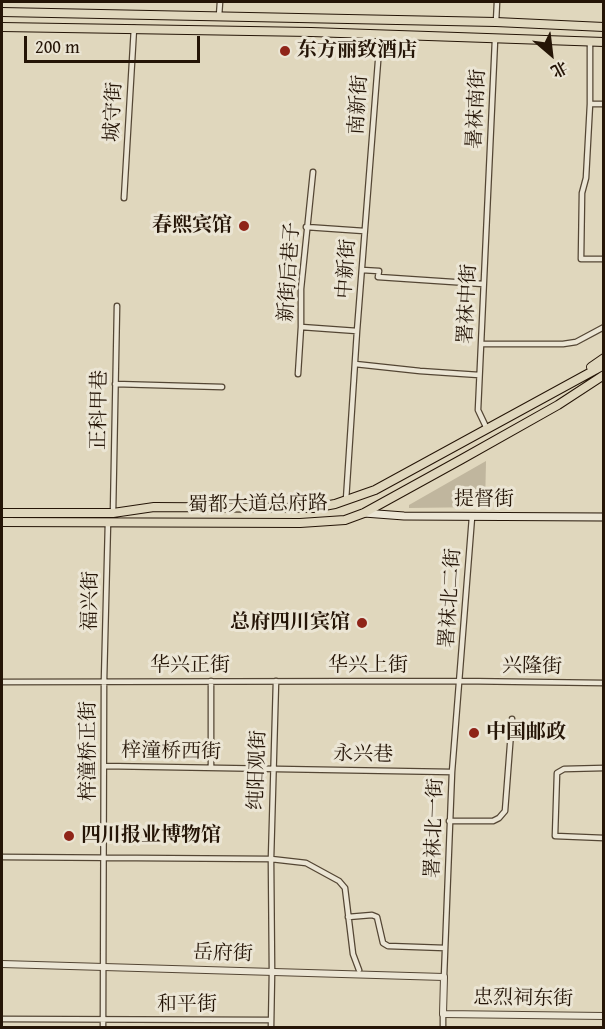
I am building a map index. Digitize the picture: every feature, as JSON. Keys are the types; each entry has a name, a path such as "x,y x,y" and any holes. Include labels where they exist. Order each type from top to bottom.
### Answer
{"main road":[{"path":"2,12 496,21 603,27"},
{"path":"2,27 216,30 603,42"},
{"name":"蜀都大道总府路","path":"552,392 603,358"},
{"name":"蜀都大道总府路","path":"2,513 113,513 154,507 313,508 346,501 375,490 603,365"},
{"name":"蜀都大道总府路","path":"558,405 603,375"},
{"name":"蜀都大道总府路","path":"2,522 322,522 345,520 364,513 603,382"},
{"name":"提督街","path":"364,513 404,516 603,517"}],"street":[{"path":"219,16 220,2"},
{"path":"496,21 497,2"},
{"name":"城守街","path":"124,198 134,28"},
{"name":"南新街","path":"369,176 380,36"},
{"name":"暑袜南街","path":"488,179 495,40"},
{"path":"590,42 590,105 586,177 582,193 581,259 603,259"},
{"path":"590,105 603,104"},
{"name":"新街后巷子","path":"298,375 301,289 313,172"},
{"name":"中新街","path":"346,501 369,176"},
{"name":"署袜中街","path":"487,429 478,410 488,179"},
{"path":"306,226 364,231"},
{"path":"362,270 379,270 378,277 483,284"},
{"name":"正科甲巷","path":"113,513 117,306"},
{"path":"301,327 357,331"},
{"path":"481,344 563,344 576,342 603,327"},
{"path":"355,364 479,375"},
{"path":"115,384 222,387"},
{"name":"署袜北二街","path":"460,681 472,517"},
{"name":"福兴街","path":"104,681 108,522"},
{"name":"梓潼桥正街","path":"103,1028 104,681"},
{"path":"211,681 211,768"},
{"name":"华兴上街","path":"276,681 460,681"},
{"name":"华兴正街","path":"2,682 276,681"},
{"name":"纯阳观街","path":"271,1028 271,859 276,681"},
{"name":"兴隆街","path":"460,681 603,683"},
{"name":"署袜北一街","path":"444,977 449,822 460,681"},
{"path":"449,822 492,821 499,818 505,811 512,719"},
{"name":"梓潼桥西街","path":"104,766 273,769"},
{"path":"603,768 564,769 557,773 555,836 603,838"},
{"name":"永兴巷","path":"273,769 452,772"},
{"path":"2,857 271,859 306,863 339,881 345,888 352,954 359,970"},
{"path":"348,916 377,917 383,943 388,945 445,948"},
{"name":"岳府街","path":"2,964 444,977"},
{"path":"443,1028 444,977"},
{"name":"忠烈祠东街","path":"443,1014 603,1016"},
{"name":"和平街","path":"2,1019 271,1020"}],"shaded area":[{"path":"486,461 485,507 409,508 409,505"}],"place":[{"name":"东方丽致酒店","path":"285,51"},
{"name":"春熙宾馆","path":"244,226"},
{"name":"总府四川宾馆","path":"362,623"},
{"name":"中国邮政","path":"474,733"},
{"name":"四川报业博物馆","path":"69,836"}]}
